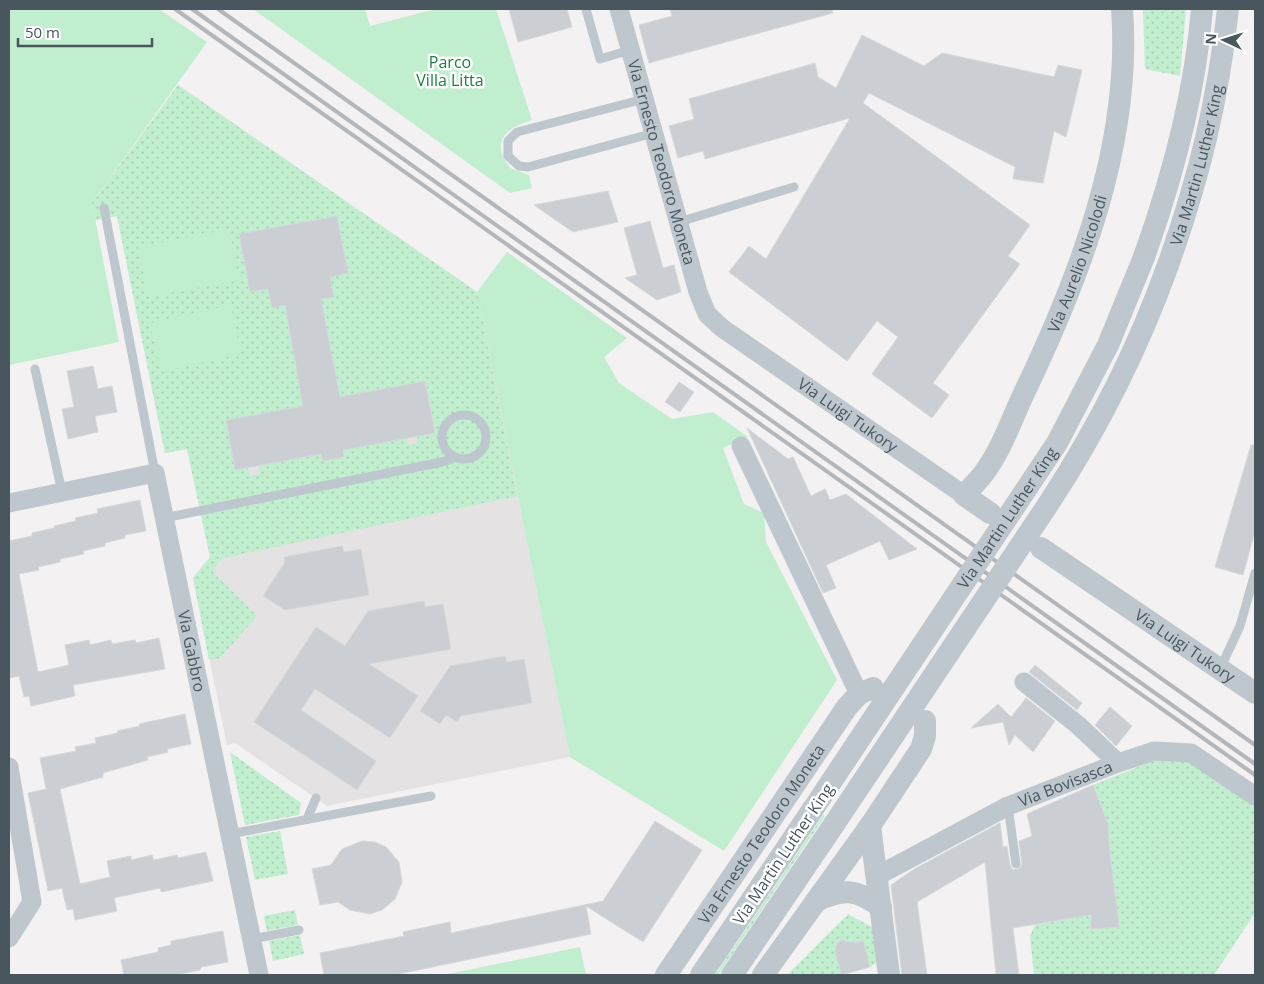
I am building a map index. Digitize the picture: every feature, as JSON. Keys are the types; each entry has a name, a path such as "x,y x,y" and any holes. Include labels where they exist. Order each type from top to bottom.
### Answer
{"street":[{"name":"Via Ernesto Teodoro Moneta","path":"619,9 698,292 707,314"},
{"name":"Via Aurelio Nicolodi","path":"964,495 987,469 1047,346 1096,216 1110,155 1122,74 1122,9"},
{"name":"Via Martin Luther King","path":"701,975 1053,450 1096,371 1126,304 1144,257 1182,137 1192,86 1202,9"},
{"name":"Via Martin Luther King","path":"732,975 1050,503 1082,450 1132,354 1168,266 1195,185 1209,134 1220,75 1228,9"},
{"name":"Via Luigi Tukory","path":"707,314 722,328 990,513"},
{"name":"Via Ernesto Teodoro Moneta","path":"666,975 847,707 866,691 740,446"},
{"path":"9,503 155,473"},
{"name":"Via Gabbro","path":"155,473 259,975"},
{"name":"Via Luigi Tukory","path":"1041,548 1255,693"},
{"path":"1024,682 1084,730 1118,763"},
{"path":"763,975 870,826 921,749 925,736 925,721"},
{"name":"Via Bovisasca","path":"877,876 1008,806 1154,751 1191,754 1255,796"},
{"path":"9,767 11,788 32,902 9,938"},
{"path":"870,826 889,975"},
{"path":"816,902 836,892 851,892 864,894 881,907"}],"lane":[{"path":"586,9 600,59 630,50"},
{"path":"644,99 517,132 508,141 508,156 519,166 528,167 654,132"},
{"path":"679,222 794,187"},
{"path":"104,208 155,473"},
{"path":"35,369 62,492"},
{"path":"460,416 473,417 485,430 485,445 482,451 468,459 451,456 442,443 446,424 460,416"},
{"path":"163,518 447,461 451,456"},
{"path":"1219,669 1251,600 1255,573"},
{"path":"230,834 432,796"},
{"path":"307,819 316,798"},
{"path":"1008,806 1016,864"},
{"path":"252,939 299,930"}],"shaded area":[{"path":"178,85 477,292 570,757 327,806 235,743 227,745 193,578 210,557 187,449 165,453 117,216 95,220"}],"green space":[{"path":"9,9 159,9 207,42 92,203 119,342 9,365"},
{"name":"Parco Villa Litta","path":"253,9 365,9 370,26 436,9 496,9 532,120 514,127 503,137 501,151 510,168 529,175 532,188 510,193"},
{"path":"1143,9 1186,9 1180,76 1145,69"},
{"path":"178,85 477,292 517,496 223,558 212,571 257,616 220,658 209,660 193,578 210,557 187,449 165,453 117,216 95,220 92,203","holes":["337,216 348,273 330,277 334,297 307,302 325,318 336,378 333,398 412,391 411,384 425,381 429,401 421,413 431,411 435,432 417,436 418,443 408,445 404,423 343,450 343,457 323,461 321,454 263,465 260,453 256,453 260,474 250,476 248,468 235,470 226,420 314,404 300,385 288,325 298,303 272,308 268,289 250,292 239,235"]},
{"path":"229,229 239,280 148,297 138,247"},
{"path":"507,252 627,338 604,357 619,383 672,419 713,412 748,437 723,448 744,504 764,513 766,542 837,680 724,851 570,757 477,292"},
{"path":"231,305 241,354 160,372 150,323"},
{"path":"230,752 301,803 299,815 245,825"},
{"path":"1163,757 1193,759 1255,806 1255,913 1214,975 1034,975 1030,936 1035,925 1091,915 1092,929 1109,845 1108,824 1093,785"},
{"path":"823,815 825,816 718,975 715,975"},
{"path":"280,831 288,874 255,880 246,837"},
{"path":"295,910 298,925 267,931 264,916"},
{"path":"848,914 872,927 878,962 870,967 863,940 850,945 848,941 840,940 835,951 841,975 787,975"},
{"path":"300,935 304,954 273,961 269,941"},
{"path":"580,947 586,975 443,975"}],"building":[{"path":"509,9 567,9 572,27 518,42"},
{"path":"670,9 832,9 833,13 649,63 639,25 672,16"},
{"path":"862,35 924,66 942,53 1054,77 1058,65 1082,70 1066,137 1054,131 1043,183 1013,179 1015,167 869,93 863,103 1030,225 1008,256 1020,264 933,383 949,395 932,418 872,374 898,337 877,321 847,361 729,272 749,246 766,259 850,118 705,159 703,151 678,158 669,126 694,119 689,99 815,63 818,77 836,88"},
{"path":"608,191 618,222 573,232 534,205"},
{"path":"337,216 348,273 330,277 334,297 321,299 340,397 425,381 435,433 343,450 344,457 323,461 321,454 235,470 226,420 303,406 285,305 272,308 268,289 250,292 239,234"},
{"path":"650,221 663,268 674,265 681,292 657,300 625,278 637,275 624,228"},
{"path":"93,366 98,389 112,386 117,412 95,416 98,432 68,439 62,409 74,407 67,371"},
{"path":"679,382 694,392 680,412 665,402"},
{"path":"747,428 788,459 793,457 811,496 825,489 830,500 846,494 917,549 889,560 880,541 826,565 836,588 823,593"},
{"path":"1251,445 1255,445 1255,531 1243,575 1215,567"},
{"path":"140,500 146,531 125,535 125,538 105,543 105,546 83,551 84,554 60,559 60,562 38,567 39,570 19,574 38,672 69,665 65,645 89,640 90,645 111,640 112,644 135,640 136,643 159,638 165,669 73,685 75,696 31,706 29,696 24,697 19,676 9,678 9,541 32,536 32,533 76,521 75,518 98,513 97,509"},
{"path":"342,546 344,552 361,549 369,595 285,610 263,596 285,562 284,557"},
{"path":"424,601 425,607 443,604 451,649 369,664 418,696 390,738 315,689 301,710 376,761 357,790 254,722 316,627 345,646 368,611"},
{"path":"505,656 507,662 524,659 532,703 461,716 457,722 446,715 440,724 420,711 450,666"},
{"path":"1035,665 1082,703 1077,710 1029,672"},
{"path":"1026,698 1055,721 1033,752 1015,735 1009,745 1003,722 971,728 998,704 1011,717"},
{"path":"1110,707 1132,726 1116,746 1095,725"},
{"path":"185,714 191,744 167,749 168,752 147,757 148,760 103,773 103,777 60,789 80,884 110,877 107,861 131,856 131,860 152,855 154,860 177,855 178,858 206,852 213,881 161,892 160,888 114,898 117,911 75,920 73,909 67,910 62,888 48,891 28,793 46,789 40,758 76,751 75,747 96,743 95,738 140,726 139,724"},
{"path":"1093,785 1108,824 1119,927 1091,929 1091,915 1013,928 1019,975 996,975 985,862 917,902 927,975 902,975 891,885 916,868 1000,823 1003,847 1007,846 1010,865 1013,870 1019,869 1022,864 1019,841 1032,836 1027,814"},
{"path":"655,821 702,850 643,942 586,906 591,934 394,975 324,975 320,953 404,936 403,932 450,922 451,933 603,901"},
{"path":"362,841 375,842 386,847 399,862 402,882 395,899 382,910 370,914 350,910 338,902 320,905 312,869 331,865 342,849"},
{"path":"223,931 228,962 201,967 200,970 176,975 124,975 121,960 158,952 158,948 171,945 171,941"},
{"path":"840,940 856,943 863,940 870,967 841,975 835,951"}],"railway":[{"path":"175,9 1255,775"},
{"path":"192,9 1255,764"},
{"path":"218,9 1255,745"}]}
